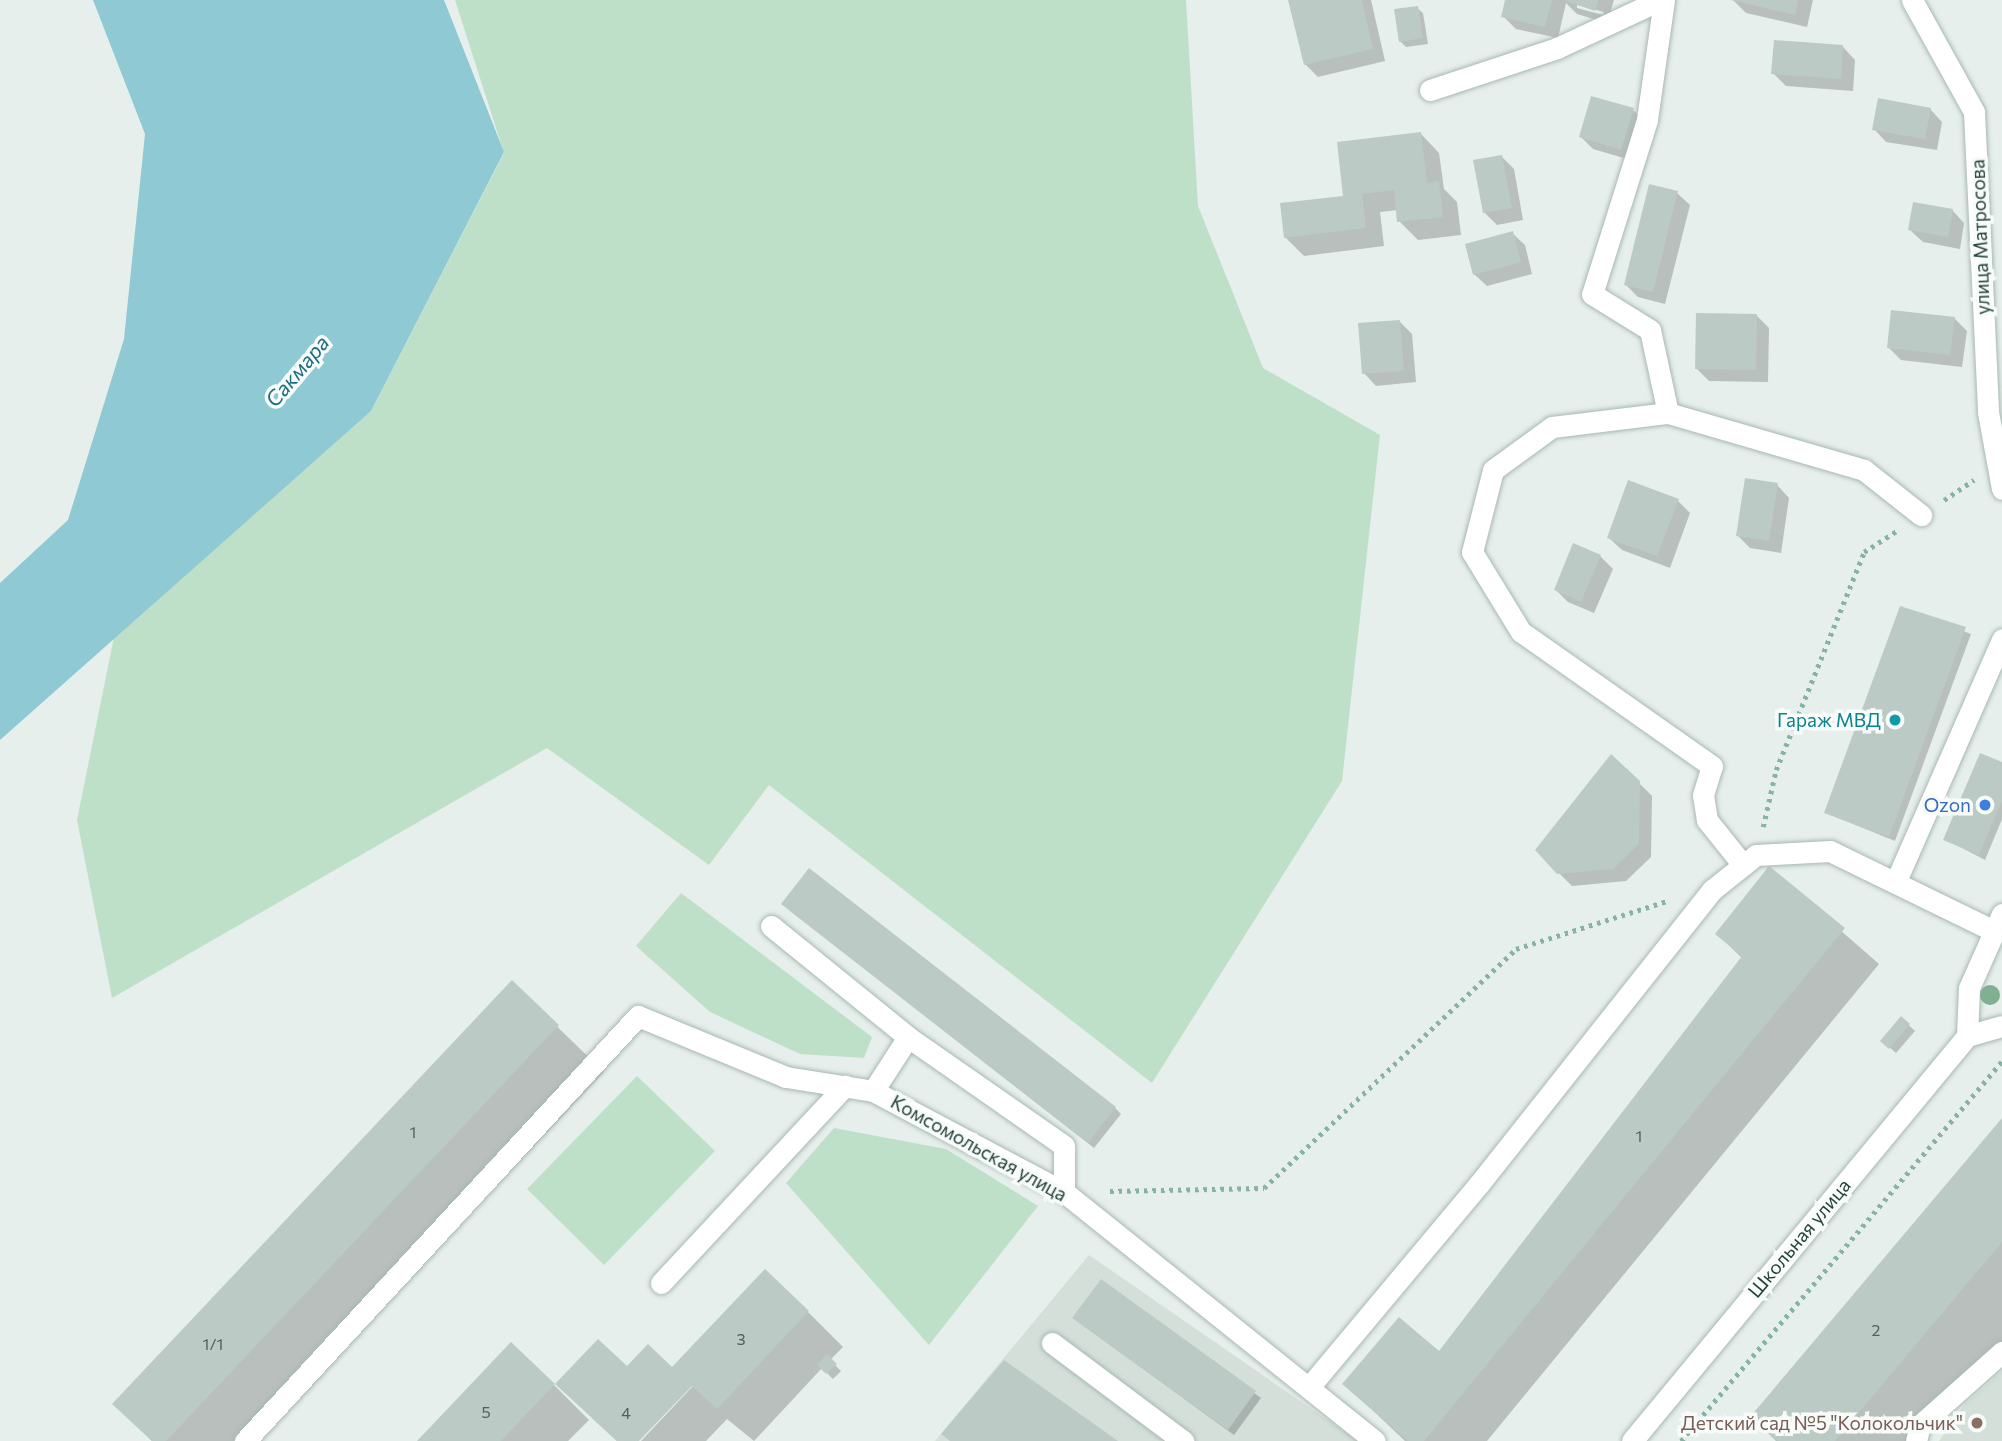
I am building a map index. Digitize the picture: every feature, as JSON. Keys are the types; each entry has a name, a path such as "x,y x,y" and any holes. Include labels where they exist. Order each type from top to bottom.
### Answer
{"street":[{"path":"1430,90 1558,48 1662,0"},
{"path":"1662,0 1647,120 1592,294 1650,330 1668,413"},
{"name":"улица Матросова","path":"1912,0 1974,112 1988,412 2002,489"},
{"path":"1749,860 1707,820 1703,795 1712,766 1521,632 1472,552 1493,470 1552,427 1668,413 1864,470 1921,514"},
{"path":"1896,881 2002,639"},
{"path":"1310,1386 1479,1184 1712,890 1749,860 1830,850 1896,881 1998,922 1969,988 1967,1035 2002,1026"},
{"path":"771,926 908,1037 1064,1146 1064,1192"},
{"name":"Комсомольская улица","path":"245,1441 638,1016 786,1077 873,1091 1064,1192 1310,1386 1375,1441"},
{"name":"Школьная улица","path":"1632,1441 1967,1035"},
{"path":"873,1091 908,1037"},
{"path":"661,1283 845,1086"},
{"path":"1052,1343 1183,1441"},
{"path":"1916,1441 1920,1425 2002,1352"}],"path":[{"path":"1749,860 1776,770 1864,552 1997,466"},
{"path":"1064,1192 1264,1188 1516,949 1648,906 1712,890"},
{"path":"1681,1441 2002,1061"}],"shaded area":[{"path":"1089,1255 1358,1441 935,1441"},
{"name":"Детский сад №5 \"Колокольчик\"","path":"2002,1371 2002,1441 1939,1441 1964,1405"}],"green space":[{"path":"455,0 1186,0 1198,206 1263,368 1380,435 1342,781 1152,1083 769,785 709,865 547,748 112,998 77,820 114,637 371,411 504,153"},
{"path":"681,893 872,1037 864,1058 800,1054 710,1012 636,946"},
{"path":"637,1076 715,1151 604,1265 527,1189"},
{"path":"834,1128 946,1149 1038,1206 929,1345 786,1183"}],"water":[{"name":"Сакмара","path":"93,0 444,0 504,152 371,411 0,740 0,583 68,520 124,339 145,134"}],"building":[{"path":"1288,0 1362,0 1373,49 1304,65"},
{"path":"1505,0 1552,0 1545,27 1501,17"},
{"path":"1564,0 1598,0 1595,11"},
{"path":"1731,0 1798,0 1795,15"},
{"path":"1418,6 1423,38 1399,42 1394,9"},
{"path":"1774,40 1843,45 1841,79 1771,74"},
{"path":"1591,96 1634,108 1621,150 1579,137"},
{"path":"1878,98 1931,108 1925,139 1872,130"},
{"path":"1421,132 1427,183 1439,181 1443,217 1397,222 1394,190 1362,194 1366,228 1284,238 1280,203 1343,196 1337,142"},
{"path":"1502,155 1512,208 1483,213 1473,160"},
{"path":"1649,184 1678,191 1653,292 1624,285"},
{"path":"1913,202 1953,209 1948,237 1908,230"},
{"path":"1513,231 1521,262 1473,275 1465,244"},
{"path":"1891,310 1955,317 1950,355 1887,348"},
{"path":"1696,313 1757,314 1756,370 1695,369"},
{"path":"1400,320 1404,371 1362,374 1358,323"},
{"path":"1745,478 1778,483 1769,541 1736,536"},
{"path":"1628,480 1679,499 1657,556 1607,538"},
{"path":"1573,543 1601,555 1581,602 1554,590"},
{"name":"Гараж МВД","path":"1900,606 1966,627 1889,837 1824,813"},
{"path":"1980,753 2002,762 2002,801 1979,855 1943,840"},
{"path":"1611,754 1640,781 1639,844 1613,869 1557,874 1535,850"},
{"path":"1769,866 1845,928 1424,1441 1408,1441 1342,1384 1399,1317 1439,1351 1742,956 1715,934"},
{"path":"809,868 1116,1107 1088,1143 781,904"},
{"path":"512,980 559,1025 166,1441 152,1441 112,1404"},
{"path":"1901,1016 1910,1024 1889,1049 1880,1041"},
{"path":"2002,1118 2002,1242 1835,1441 1778,1441 1750,1417"},
{"path":"765,1269 809,1311 717,1409 692,1386 639,1441 617,1441 555,1384 598,1339 627,1366 648,1344 672,1367"},
{"path":"1101,1279 1256,1391 1228,1430 1072,1318"},
{"path":"511,1342 555,1384 501,1441 417,1441"},
{"path":"827,1354 837,1364 826,1374 817,1365"},
{"path":"1004,1360 1118,1441 950,1441 941,1434"}],"place":[{"name":"Гараж МВД","path":"1895,720"},
{"name":"Ozon","path":"1985,805"},
{"name":"Детский сад №5 \"Колокольчик\"","path":"1977,1423"}]}
